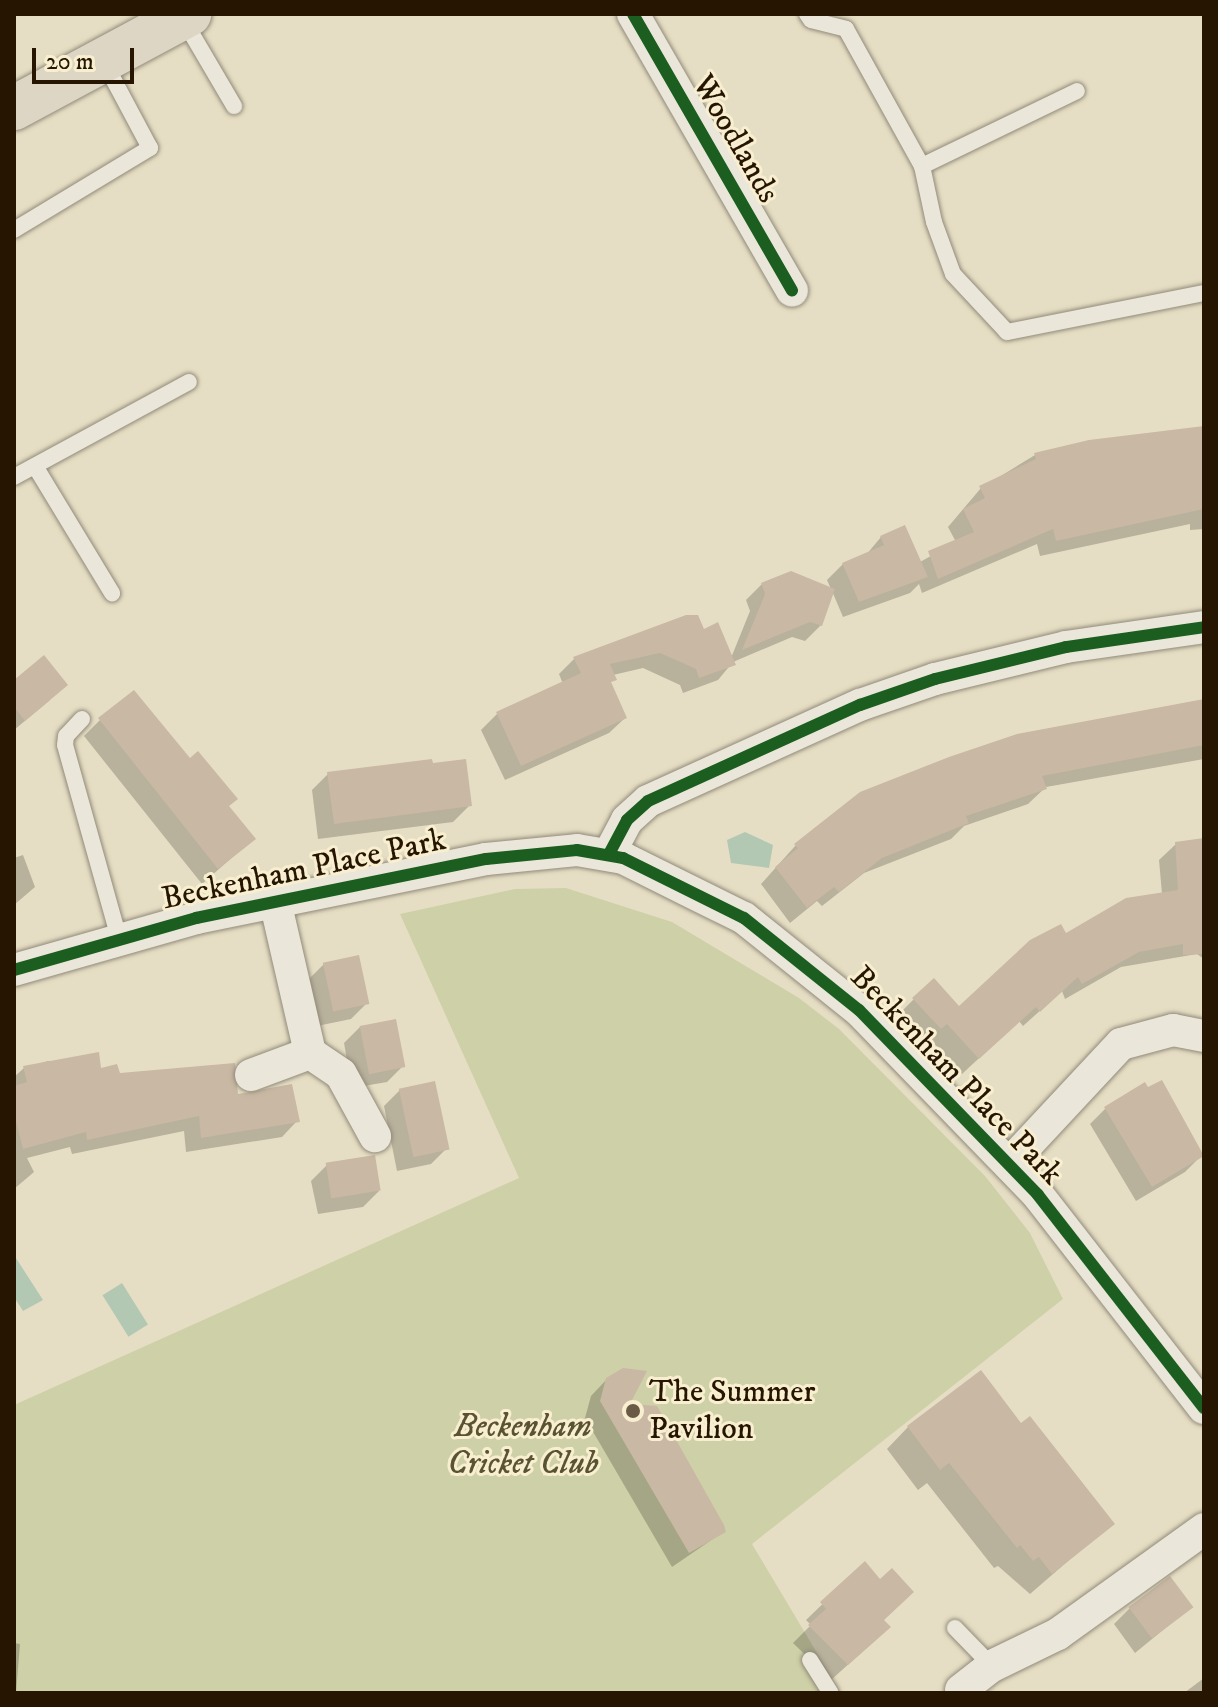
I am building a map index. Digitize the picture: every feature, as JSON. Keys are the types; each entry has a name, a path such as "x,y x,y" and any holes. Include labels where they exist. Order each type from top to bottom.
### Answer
{"main road":[{"path":"14,108 185,16"}],"street":[{"name":"Woodlands","path":"633,14 792,290"},
{"path":"609,854 627,820 648,801 860,705 935,679 1066,647 1204,627"},
{"name":"Beckenham Place Park","path":"14,970 119,938 275,901 510,855 577,850 609,854 717,902 792,952 859,1010 1009,1164 1077,1242 1204,1408"},
{"path":"275,901 310,1053 341,1074 375,1136"},
{"path":"1009,1164 1121,1044 1173,1030 1204,1036"},
{"path":"251,1075 310,1053"},
{"path":"961,1690 992,1666 1058,1634 1204,1529"}],"lane":[{"path":"807,14 811,20 846,29 922,166 934,222 953,274 1007,332 1204,293"},
{"path":"185,16 234,106"},
{"path":"14,230 150,148 104,62"},
{"path":"922,166 1077,91"},
{"path":"14,477 189,382"},
{"path":"35,466 112,593"},
{"path":"82,719 66,736 65,745 119,938"},
{"path":"955,1628 992,1666"},
{"path":"810,1660 831,1693"}],"green space":[{"name":"Beckenham Cricket Club","path":"566,888 672,922 799,998 839,1029 985,1176 1030,1233 1063,1299 752,1544 841,1693 14,1693 14,1405 519,1178 400,914 515,889"}],"shaded area":[{"path":"745,832 773,845 769,868 731,863 727,840"},
{"path":"14,1255 43,1300 23,1311 14,1297"},
{"path":"122,1283 148,1325 128,1337 102,1295"}],"building":[{"path":"1204,426 1204,509 1056,541 1053,529 938,579 928,551 974,532 963,509 985,498 979,486 1036,459 1034,453 1089,440"},
{"path":"905,525 928,577 859,602 842,563 884,545 880,536"},
{"path":"791,571 835,589 822,626 810,622 742,650 765,594 761,583"},
{"path":"686,615 698,615 704,629 718,622 736,665 699,678 696,669 660,653 610,664 617,680 611,682 627,718 521,766 496,712 581,673 573,657"},
{"path":"44,655 68,685 25,721 14,707 14,680"},
{"path":"134,690 190,758 198,751 238,799 229,806 256,839 218,869 98,718"},
{"path":"1204,699 1204,745 1042,776 1047,789 966,816 969,823 882,858 839,892 834,887 807,908 775,867 798,848 794,844 860,792 949,757 1017,734"},
{"path":"432,759 433,763 466,759 472,806 334,824 327,772"},
{"path":"1204,838 1204,954 1183,955 1183,944 1139,952 1082,984 1078,977 1040,1012 1036,1007 979,1059 947,1024 941,1029 912,998 934,978 959,1006 1030,940 1061,924 1066,933 1126,898 1178,890 1175,842"},
{"path":"359,955 369,1004 333,1012 323,963"},
{"path":"396,1019 405,1067 369,1074 360,1026"},
{"path":"99,1052 101,1068 117,1064 120,1073 235,1063 238,1094 292,1084 300,1122 201,1138 199,1116 87,1140 86,1132 23,1149 14,1113 14,1086 27,1082 23,1066"},
{"path":"1162,1080 1204,1156 1152,1187 1104,1107 1145,1082 1148,1087"},
{"path":"435,1081 450,1149 413,1157 399,1089"},
{"path":"375,1155 381,1191 331,1198 326,1163"},
{"path":"623,1368 647,1371 630,1404 657,1406 724,1525 726,1532 689,1553 600,1401 606,1378"},
{"path":"981,1370 1021,1423 1030,1416 1115,1524 1052,1574 1039,1557 1033,1561 1020,1545 1017,1548 949,1463 940,1470 907,1426"},
{"path":"865,1561 880,1579 892,1568 914,1592 884,1620 891,1627 848,1665 808,1625 826,1609 820,1602"},
{"path":"1170,1576 1193,1607 1152,1638 1128,1607"}],"cycle path":[{"path":"633,14 792,290"},
{"path":"609,854 627,820 648,801 860,705 935,679 1066,647 1204,627"},
{"path":"14,970 196,918 486,859 577,850 623,858 744,918 859,1010 1038,1195 1204,1408"}],"place":[{"name":"The Summer Pavilion","path":"633,1411"}]}
